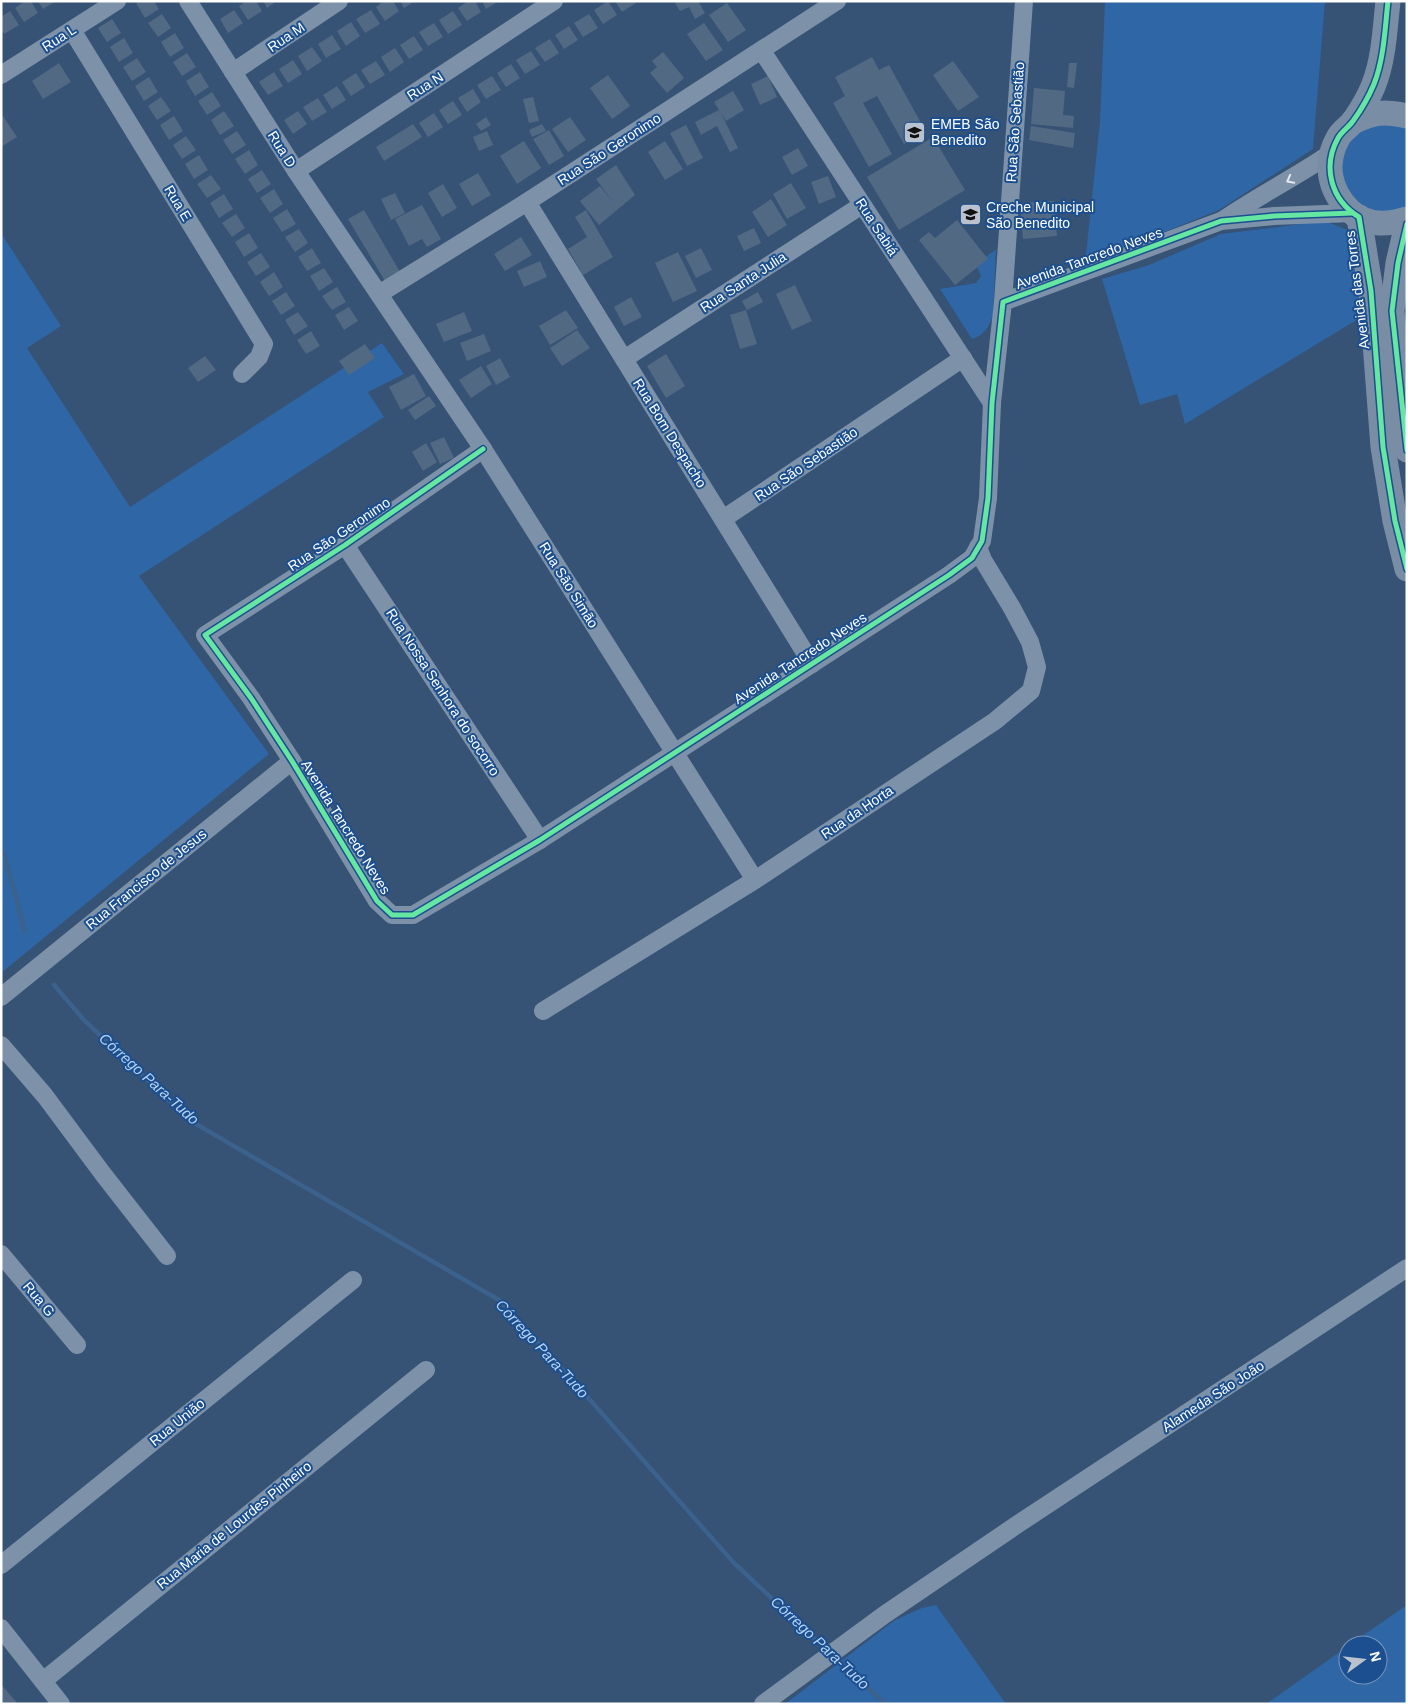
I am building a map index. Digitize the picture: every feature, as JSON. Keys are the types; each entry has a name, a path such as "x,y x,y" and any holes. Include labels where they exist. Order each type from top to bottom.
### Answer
{"main road":[{"name":"Avenida das Torres","path":"1388,1 1380,60 1374,85 1353,122 1339,136 1331,153 1329,170 1332,186 1340,201 1356,215 1375,223 1392,223 1407,219"},
{"name":"Avenida das Torres","path":"1353,122 1370,114 1388,112 1407,116"},
{"name":"Avenida das Torres","path":"1356,215 1371,291 1383,447 1395,521 1407,569"},
{"path":"1407,224 1398,263 1392,310 1407,450"}],"street":[{"name":"Rua L","path":"1,75 117,1"},
{"name":"Rua D","path":"188,1 296,171 378,294"},
{"name":"Rua M","path":"233,72 339,1"},
{"name":"Rua N","path":"296,171 554,1"},
{"name":"Rua São Geronimo","path":"378,294 527,202 837,1"},
{"name":"Rua São Sebastião","path":"1002,302 1024,1"},
{"name":"Rua E","path":"72,30 264,344 259,357 242,374"},
{"name":"Rua Sabiá","path":"762,51 992,402"},
{"name":"Avenida Tancredo Neves","path":"1221,222 1250,201 1301,174 1331,153"},
{"name":"Rua Bom Despacho","path":"527,202 812,664"},
{"name":"Rua Santa Julia","path":"624,359 862,205"},
{"name":"Avenida Tancredo Neves","path":"205,635 251,698 292,761 377,901 392,914 413,915 540,840 949,575 972,558 982,542 988,498 992,402 1002,302 1221,222 1274,216 1356,215"},
{"name":"Rua São Simão","path":"378,294 483,449 755,880"},
{"name":"Rua São Sebastião","path":"723,520 963,358"},
{"name":"Rua São Geronimo","path":"205,635 345,545 483,449"},
{"name":"Rua Nossa Senhora do socorro","path":"345,545 540,840"},
{"name":"Rua da Horta","path":"543,1011 755,880 994,721 1031,691 1036,667 1030,642 983,560 978,547"},
{"name":"Rua Francisco de Jesus","path":"1,997 292,761"},
{"path":"1,1045 45,1096 167,1256"},
{"name":"Rua G","path":"1,1254 77,1345"},
{"name":"Alameda São João","path":"764,1704 884,1615 1018,1524 1407,1268"},
{"name":"Rua União","path":"1,1565 353,1280"},
{"name":"Rua Maria de Lourdes Pinheiro","path":"43,1681 426,1370"},
{"path":"1,1628 61,1704"}],"shaded area":[{"path":"1105,1 1325,1 1313,149 1219,210 1085,264 1100,121"},
{"path":"1371,122 1401,126 1407,129 1407,211 1386,218 1343,199 1337,152"},
{"path":"1325,221 1350,231 1363,316 1185,424 1177,394 1140,405 1102,279 1149,265 1221,234"},
{"path":"1,233 61,326 27,348 130,507 382,343 404,374 368,392 384,417 139,576 269,754 1,973"},
{"path":"996,249 993,315 986,330 972,339 940,289 976,283 981,276 976,265"},
{"path":"936,1605 1006,1704 785,1704 895,1620 922,1608"},
{"path":"1407,1605 1407,1704 1266,1704 1338,1653 1338,1685 1388,1685 1388,1635 1364,1635"}],"building":[{"path":"25,1 31,1 38,13 24,22 15,8"},
{"path":"38,1 56,1 43,9"},
{"path":"139,1 154,1 159,9 145,18 136,3"},
{"path":"247,1 256,1 262,11 248,20 239,6"},
{"path":"263,1 277,1 267,8"},
{"path":"384,1 393,1 399,11 385,21 376,7"},
{"path":"400,1 415,1 404,8"},
{"path":"468,1 475,1 481,12 467,21 458,8"},
{"path":"482,1 499,1 486,9"},
{"path":"608,1 617,15 603,24 594,10"},
{"path":"615,1 635,1 636,3 622,12"},
{"path":"678,1 698,1 705,13 695,19 689,7 680,11 675,3"},
{"path":"727,3 746,30 728,42 709,15"},
{"path":"234,10 243,23 228,33 220,19"},
{"path":"371,10 380,24 365,33 356,19"},
{"path":"10,11 19,25 4,34 1,29 1,17"},
{"path":"453,11 462,25 448,34 439,20"},
{"path":"162,14 171,28 158,37 148,23"},
{"path":"589,14 598,28 583,37 574,23"},
{"path":"112,19 121,33 107,42 98,28"},
{"path":"351,22 360,36 346,46 337,31"},
{"path":"434,23 443,37 428,46 419,32"},
{"path":"704,23 723,50 706,61 687,34"},
{"path":"569,26 578,40 564,49 555,35"},
{"path":"175,33 184,48 170,57 161,42"},
{"path":"332,35 341,49 326,58 318,44"},
{"path":"414,36 423,50 409,59 400,45"},
{"path":"124,38 133,53 119,62 110,47"},
{"path":"550,39 559,53 545,62 535,48"},
{"path":"312,47 322,61 307,71 298,56"},
{"path":"395,48 404,62 390,72 381,57"},
{"path":"531,51 540,65 525,74 516,60"},
{"path":"663,52 684,78 667,93 650,73 657,67 652,61"},
{"path":"187,53 196,67 182,76 173,62"},
{"path":"872,57 879,70 889,65 926,132 904,144 877,96 863,103 892,154 869,167 833,103 845,96 835,77"},
{"path":"137,58 146,72 132,81 123,67"},
{"path":"293,60 302,74 288,83 279,69"},
{"path":"376,61 385,75 370,84 361,70"},
{"path":"953,61 979,97 958,111 933,75"},
{"path":"59,63 71,82 43,99 32,81"},
{"path":"1069,63 1077,63 1074,88 1067,87"},
{"path":"511,64 520,78 506,87 497,73"},
{"path":"200,72 209,87 195,96 186,81"},
{"path":"274,72 283,86 268,95 259,82"},
{"path":"356,73 365,87 351,96 342,82"},
{"path":"608,75 630,106 612,119 590,88"},
{"path":"492,76 501,90 486,99 477,85"},
{"path":"768,76 777,97 760,105 751,84"},
{"path":"149,77 158,92 144,101 135,86"},
{"path":"337,86 346,100 332,109 323,95"},
{"path":"1034,88 1065,91 1063,115 1074,116 1073,128 1031,124"},
{"path":"473,89 481,102 467,112 458,98"},
{"path":"733,91 744,110 726,121 721,113 738,148 730,152 717,126 701,135 695,122 719,110 714,102"},
{"path":"212,92 221,106 207,115 198,101"},
{"path":"161,97 171,111 157,120 148,106"},
{"path":"533,97 539,121 529,123 523,99"},
{"path":"318,98 327,112 312,121 303,107"},
{"path":"453,101 462,115 448,124 439,110"},
{"path":"224,111 234,126 220,135 211,120"},
{"path":"298,111 307,124 293,134 284,120"},
{"path":"1,113 17,137 1,147"},
{"path":"434,113 443,127 428,137 419,123"},
{"path":"174,116 183,131 169,140 160,125"},
{"path":"486,117 491,125 481,131 476,124"},
{"path":"570,117 586,140 568,152 552,129"},
{"path":"413,124 422,137 384,161 376,147"},
{"path":"542,124 546,131 532,137 529,130"},
{"path":"686,125 703,158 687,166 670,133"},
{"path":"1031,126 1075,133 1073,148 1029,140"},
{"path":"549,130 564,156 549,165 533,139"},
{"path":"237,131 246,145 232,154 223,140"},
{"path":"487,131 493,145 479,151 473,137"},
{"path":"186,136 196,150 182,159 173,145"},
{"path":"933,137 965,190 899,230 867,177"},
{"path":"524,141 541,168 517,184 500,156"},
{"path":"665,141 683,169 665,180 648,152"},
{"path":"798,148 808,166 792,175 782,157"},
{"path":"249,150 258,165 245,174 235,159"},
{"path":"199,155 208,170 194,179 185,164"},
{"path":"616,165 635,195 599,225 580,201 600,186 613,202 596,179"},
{"path":"262,170 271,184 257,193 248,179"},
{"path":"478,173 491,195 472,206 459,184"},
{"path":"211,175 221,189 207,198 197,184"},
{"path":"828,176 836,197 819,204 811,182"},
{"path":"791,183 806,208 787,219 773,194"},
{"path":"443,184 457,208 442,217 428,193"},
{"path":"274,189 283,204 270,213 260,198"},
{"path":"395,193 405,213 391,220 381,199"},
{"path":"224,194 233,209 219,218 210,203"},
{"path":"771,199 787,225 768,237 752,212"},
{"path":"1054,201 1057,236 1023,239 1020,203"},
{"path":"422,205 441,239 427,247 422,239 409,246 395,219"},
{"path":"287,209 296,224 282,232 273,218"},
{"path":"364,210 400,272 385,281 348,219"},
{"path":"586,210 613,257 583,275 568,249 587,237 575,217"},
{"path":"236,214 245,228 232,237 222,223"},
{"path":"957,220 988,259 955,285 919,240 929,232 935,238"},
{"path":"754,228 761,243 744,251 737,236"},
{"path":"299,229 308,243 295,252 285,237"},
{"path":"249,233 258,248 244,257 235,242"},
{"path":"521,237 532,255 505,271 494,254"},
{"path":"312,248 321,263 307,271 298,257"},
{"path":"701,248 712,270 696,278 685,256"},
{"path":"678,252 697,291 673,302 655,263"},
{"path":"261,253 270,267 256,276 247,262"},
{"path":"540,261 547,277 524,287 517,271"},
{"path":"324,268 333,282 319,291 310,276"},
{"path":"274,272 283,287 269,296 260,282"},
{"path":"795,285 812,321 792,330 776,294"},
{"path":"337,287 346,302 332,310 322,296"},
{"path":"286,292 295,306 281,315 272,301"},
{"path":"758,292 763,302 747,310 742,301"},
{"path":"631,297 642,317 624,326 614,307"},
{"path":"349,307 358,321 344,330 335,315"},
{"path":"566,310 578,328 550,345 539,326"},
{"path":"746,310 757,344 740,349 730,315"},
{"path":"298,312 308,326 294,335 285,320"},
{"path":"464,312 472,331 444,342 436,324"},
{"path":"577,330 590,348 562,366 550,348"},
{"path":"311,331 320,346 306,354 297,340"},
{"path":"484,334 491,351 467,361 460,343"},
{"path":"365,344 375,358 349,375 339,361"},
{"path":"666,354 685,386 666,398 647,366"},
{"path":"205,356 216,370 198,382 188,368"},
{"path":"500,358 510,377 496,385 486,366"},
{"path":"481,366 492,384 471,398 459,380"},
{"path":"414,374 426,396 401,410 389,387"},
{"path":"429,396 436,406 415,420 408,410"},
{"path":"444,437 454,458 440,464 430,443"},
{"path":"426,443 437,462 423,471 412,452"},
{"path":"1,1684 18,1704 1,1704"}],"waterway":[{"name":"Córrego Para-Tudo","path":"1,850 5,857 25,931"},
{"name":"Córrego Para-Tudo","path":"54,985 84,1020 191,1121 499,1300 733,1562 829,1652"},
{"name":"Córrego Para-Tudo","path":"835,1657 885,1704"}],"cycle path":[{"path":"1388,1 1384,43 1372,89 1362,108 1338,138 1333,149 1330,171 1332,182 1342,202 1359,217 1371,291 1383,447 1395,521 1407,569"},
{"path":"483,449 345,545 205,635 251,698 292,761 377,901 392,915 413,915 540,840 949,575 972,558 982,541 988,498 992,403 1003,302 1221,221 1274,216 1352,213"},
{"path":"1407,224 1398,263 1392,311 1407,450"}],"place":[{"name":"EMEB São Benedito","path":"915,132"},
{"name":"Creche Municipal São Benedito","path":"970,215"}]}
